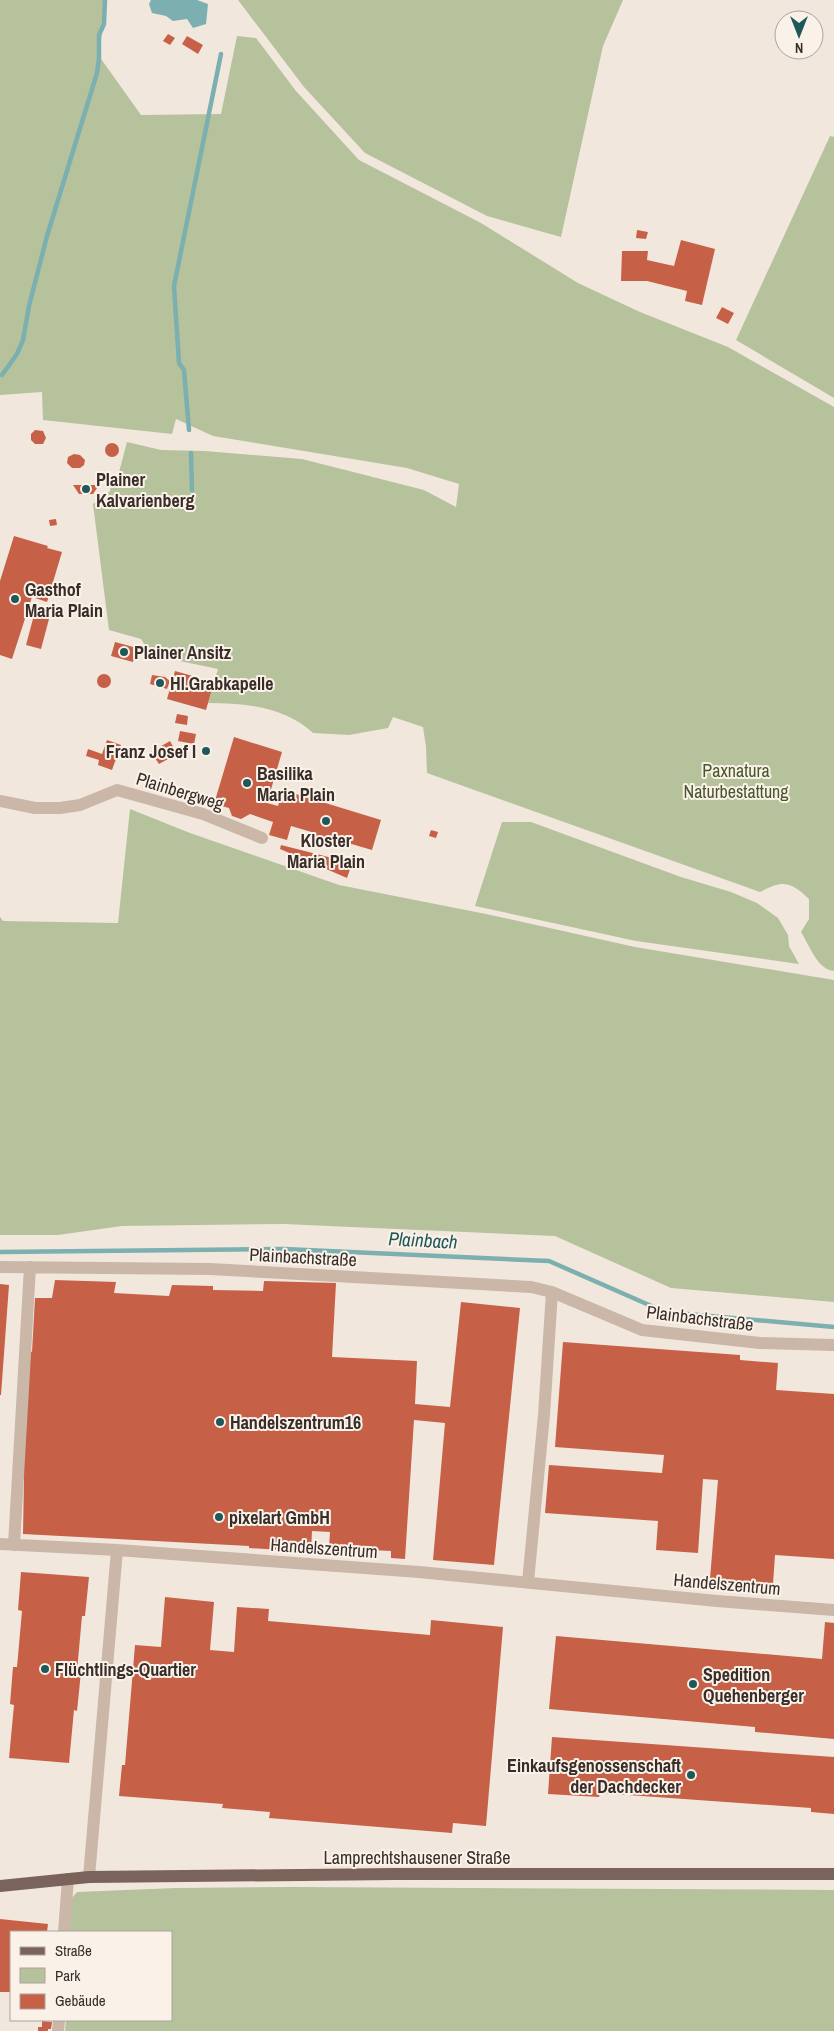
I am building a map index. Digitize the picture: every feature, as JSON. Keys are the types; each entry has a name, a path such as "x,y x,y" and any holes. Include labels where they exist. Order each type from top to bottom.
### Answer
{"main road":[{"name":"Lamprechtshausener Straße","path":"0,1886 90,1877 396,1874 834,1874"}],"street":[{"name":"Plainbergweg","path":"0,801 35,808 60,808 80,805 117,790 203,814 262,838"},
{"name":"Plainbachstraße","path":"0,1267 210,1269 531,1286 552,1292 642,1330 750,1342 834,1346"},
{"path":"14,1545 30,1267"},
{"path":"528,1582 544,1415 552,1292"},
{"name":"Handelszentrum","path":"0,1544 117,1550 528,1582 717,1601 834,1610"},
{"path":"90,1877 117,1550"},
{"path":"64,1931 68,1879"}],"green space":[{"name":"Paxnatura Naturbestattung","path":"0,0 106,0 99,56 141,115 221,114 237,36 256,38 296,91 359,160 481,223 578,283 640,312 728,347 834,407 834,971 828,970 819,962 801,932 809,919 809,899 791,886 781,884 760,892 427,773 423,727 393,717 388,728 349,735 313,733 290,717 264,708 208,703 218,669 151,655 141,639 109,630 93,504 110,491 112,478 118,476 127,442 161,450 205,451 302,459 424,490 456,507 459,484 407,468 213,436 176,419 172,434 43,420 42,392 0,395"},
{"path":"238,0 623,0 603,46 561,237 487,216 365,153 304,87"},
{"path":"830,136 834,137 834,398 736,340"},
{"path":"130,809 190,833 339,885 486,914 635,947 834,980 834,1302 671,1288 555,1236 284,1224 122,1226 58,1235 0,1235 0,917 3,921 118,923"},
{"path":"502,822 531,822 681,877 731,892 757,903 778,918 788,935 789,946 799,964 636,941 475,906"},
{"path":"176,1888 834,1890 834,2031 65,2031 66,2021 172,2021 172,1931 70,1931 71,1899 77,1892"}],"water":[{"path":"151,0 197,0 208,4 206,24 193,28 187,19 173,21 166,16 152,13 149,4"}],"building":[{"path":"168,34 175,38 170,45 163,41"},
{"path":"187,36 203,45 198,54 182,44"},
{"path":"637,230 648,232 646,239 636,238"},
{"path":"681,240 715,249 702,305 685,301 687,291 647,281 621,281 622,251 648,251 647,260 674,266"},
{"path":"722,307 734,313 728,324 716,318"},
{"path":"35,430 43,431 46,438 43,444 35,444 31,440 31,434"},
{"path":"109,443 115,443 119,450 115,457 109,457 105,453 105,447"},
{"path":"74,454 80,455 85,460 84,465 80,468 72,468 67,463 68,457"},
{"name":"Plainer Kalvarienberg","path":"73,485 99,485 93,494 79,494"},
{"path":"56,519 57,525 50,526 49,520"},
{"name":"Gasthof Maria Plain","path":"14,536 62,552 47,602 32,597 12,659 0,655 0,581"},
{"path":"34,615 49,619 41,649 26,645"},
{"name":"Plainer Ansitz","path":"115,642 137,648 133,662 111,656"},
{"path":"175,671 214,682 206,710 167,699"},
{"path":"101,674 107,674 111,681 107,688 101,688 97,684 97,678"},
{"name":"Hl.Grabkapelle","path":"152,675 165,677 170,681 167,689 150,684"},
{"path":"177,714 188,716 187,725 175,723"},
{"path":"180,731 196,734 194,744 178,741"},
{"path":"234,737 282,752 267,803 278,806 283,790 381,820 372,850 331,838 330,843 314,838 315,833 291,826 287,840 269,835 273,822 250,814 241,819 232,816 229,808 214,804"},
{"path":"107,740 121,745 112,770 98,765 99,760 86,756 88,749 102,754"},
{"path":"170,741 177,754 159,764 151,752"},
{"path":"431,830 438,832 436,838 429,836"},
{"path":"281,845 352,863 347,878 280,849"},
{"name":"Handelszentrum16","path":"55,1280 116,1282 114,1293 169,1296 172,1285 213,1286 213,1290 263,1291 264,1281 336,1283 332,1357 417,1361 415,1404 450,1407 461,1302 520,1308 494,1565 433,1560 445,1423 414,1420 405,1559 391,1558 391,1551 329,1548 330,1532 312,1531 311,1552 249,1548 249,1546 23,1534 24,1478 22,1478 35,1298 52,1298"},
{"path":"0,1284 9,1285 1,1395 0,1395"},
{"path":"563,1342 740,1355 740,1360 778,1363 776,1390 834,1394 834,1559 775,1555 773,1584 710,1579 718,1480 703,1479 698,1553 656,1550 658,1521 545,1513 549,1465 662,1473 664,1455 555,1447"},
{"name":"Flüchtlings-Quartier","path":"21,1572 89,1577 85,1616 82,1616 77,1671 81,1672 77,1711 74,1710 69,1763 9,1758 14,1705 10,1704 13,1667 17,1667 22,1611 18,1610"},
{"path":"165,1597 214,1602 210,1650 234,1652 237,1607 269,1609 268,1621 430,1635 431,1620 503,1627 486,1826 453,1823 452,1833 269,1818 270,1812 222,1808 223,1804 119,1796 122,1765 125,1765 135,1645 161,1647"},
{"name":"Spedition Quehenberger","path":"825,1622 834,1623 834,1739 755,1732 755,1727 549,1709 556,1636 822,1659"},
{"name":"Einkaufsgenossenschaft der Dachdecker","path":"552,1737 834,1757 834,1814 811,1812 811,1808 600,1793 599,1797 548,1794"},
{"path":"0,1919 48,1924 47,1931 10,1931 10,1992 0,1992"},
{"path":"42,2021 52,2022 51,2029 48,2029 48,2031 38,2031 38,2027 42,2027"}],"waterway":[{"path":"2,375 17,354 23,340 29,306 47,236 97,73 99,35 104,24 105,0"},
{"path":"189,430 184,370 179,363 174,286 221,54"},
{"path":"191,453 192,490"},
{"name":"Plainbach","path":"0,1252 284,1249 549,1261 665,1312 834,1327"}],"place":[{"name":"Plainer Kalvarienberg","path":"86,489"},
{"name":"Gasthof Maria Plain","path":"15,599"},
{"name":"Plainer Ansitz","path":"124,652"},
{"name":"Hl.Grabkapelle","path":"160,683"},
{"name":"Franz Josef I","path":"206,751"},
{"name":"Basilika Maria Plain","path":"247,783"},
{"name":"Kloster Maria Plain","path":"326,821"},
{"name":"Handelszentrum16","path":"220,1422"},
{"name":"pixelart GmbH","path":"219,1517"},
{"name":"Flüchtlings-Quartier","path":"45,1669"},
{"name":"Spedition Quehenberger","path":"693,1684"},
{"name":"Einkaufsgenossenschaft der Dachdecker","path":"691,1775"}]}
